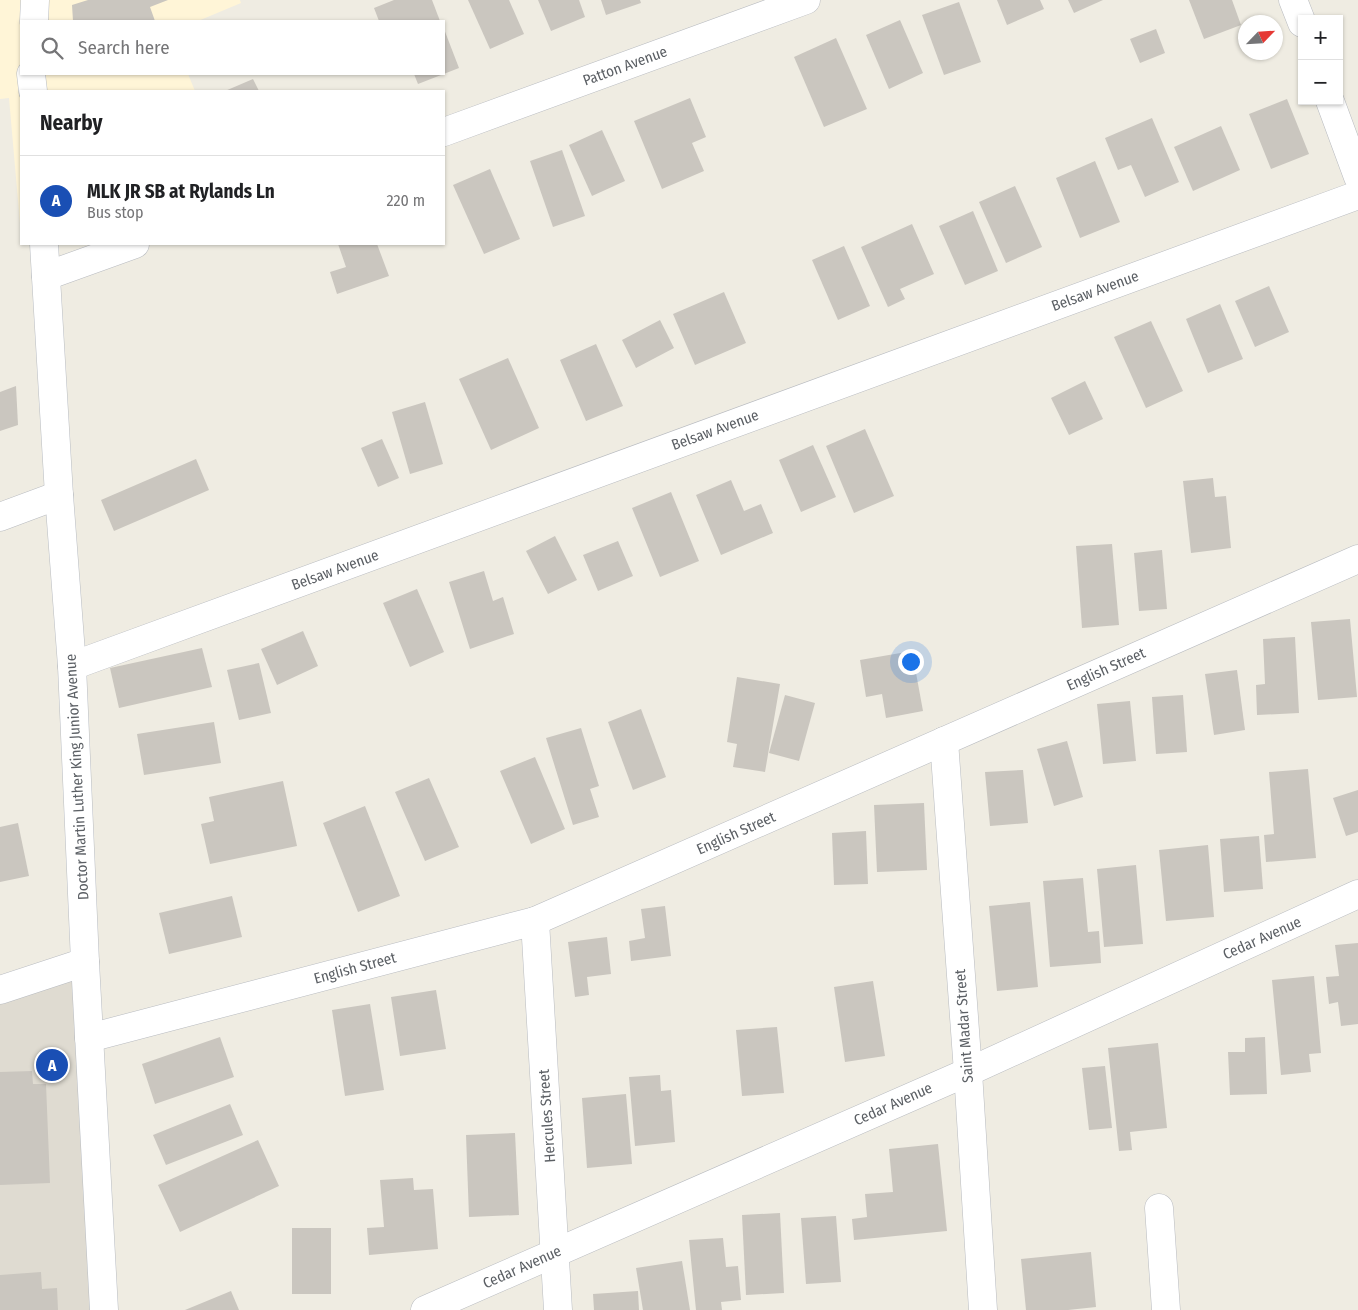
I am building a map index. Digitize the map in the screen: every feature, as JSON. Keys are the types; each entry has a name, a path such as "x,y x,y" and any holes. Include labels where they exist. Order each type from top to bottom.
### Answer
{"street":[{"path":"34,20 35,0"},
{"name":"Patton Avenue","path":"445,132 806,0"},
{"path":"1293,0 1299,15"},
{"path":"32,75 33,90"},
{"path":"1331,105 1358,177"},
{"name":"Belsaw Avenue","path":"72,666 1358,195"},
{"name":"Doctor Martin Luther King Junior Avenue","path":"44,245 59,495 72,666 85,962 104,1310"},
{"path":"46,276 132,245"},
{"path":"0,517 59,495"},
{"name":"English Street","path":"89,1038 535,921 1358,559"},
{"name":"Saint Madar Street","path":"944,741 983,1310"},
{"name":"Cedar Avenue","path":"425,1310 968,1072 1358,894"},
{"name":"Hercules Street","path":"535,921 558,1310"},
{"path":"0,990 85,962"},
{"path":"1159,1208 1166,1310"}],"shaded area":[{"path":"0,0 240,0 241,3 200,20 20,20 20,75 188,75 195,90 20,90 20,224 9,98 0,99"},
{"path":"85,962 104,1310 0,1310 0,990"}],"building":[{"path":"88,0 168,0 150,7 155,20 73,20 72,5"},
{"path":"394,0 432,0 440,20 379,20 374,8"},
{"path":"468,0 509,0 524,34 490,49"},
{"path":"538,0 579,0 585,17 551,31"},
{"path":"601,0 640,0 641,3 606,15"},
{"path":"997,0 1040,0 1044,9 1007,25"},
{"path":"1068,0 1103,0 1074,13"},
{"path":"1189,0 1232,0 1238,17 1238,26 1204,39"},
{"path":"959,2 981,62 944,75 922,15"},
{"path":"900,20 923,73 889,89 866,35"},
{"path":"1156,29 1165,53 1140,63 1130,39"},
{"path":"445,32 459,68 445,74"},
{"path":"836,38 867,109 824,127 794,57"},
{"path":"414,75 441,75 418,84"},
{"path":"253,79 258,90 227,90"},
{"path":"690,98 706,137 692,143 704,171 662,189 634,121"},
{"path":"1287,99 1309,154 1271,169 1249,114"},
{"path":"1152,118 1179,182 1145,197 1131,165 1118,170 1105,138"},
{"path":"1221,126 1240,170 1193,191 1174,147"},
{"path":"602,130 625,181 592,196 569,145"},
{"path":"562,150 585,216 553,227 530,161"},
{"path":"1095,161 1120,222 1080,238 1056,178"},
{"path":"490,169 520,239 484,254 453,185"},
{"path":"1015,186 1042,247 1006,263 979,202"},
{"path":"973,211 998,271 965,285 939,226"},
{"path":"912,224 934,274 900,289 905,299 888,307 861,247"},
{"path":"338,245 377,245 389,276 337,294 330,272 346,267"},
{"path":"844,246 870,306 838,320 812,260"},
{"path":"1269,286 1289,332 1255,347 1235,301"},
{"path":"724,292 746,343 695,365 673,314"},
{"path":"1220,304 1243,359 1208,373 1186,319"},
{"path":"660,320 674,348 636,368 622,340"},
{"path":"1151,321 1183,391 1146,408 1114,337"},
{"path":"596,344 623,406 586,421 560,360"},
{"path":"508,358 539,428 491,450 459,379"},
{"path":"1085,381 1103,419 1069,435 1051,398"},
{"path":"16,386 18,425 0,431 0,392"},
{"path":"425,402 443,464 410,474 392,412"},
{"path":"865,429 894,496 854,513 826,446"},
{"path":"382,439 399,478 378,487 361,448"},
{"path":"813,445 836,497 801,512 779,460"},
{"path":"196,459 209,490 114,531 101,500"},
{"path":"1213,478 1215,497 1226,496 1231,548 1191,553 1183,481"},
{"path":"731,480 744,511 761,504 773,533 721,555 696,495"},
{"path":"671,492 699,561 660,577 632,508"},
{"path":"555,536 577,580 548,594 526,551"},
{"path":"618,541 633,576 598,591 583,555"},
{"path":"1112,544 1119,625 1082,628 1076,546"},
{"path":"1162,550 1167,609 1139,611 1134,553"},
{"path":"484,571 493,601 503,597 514,634 470,649 449,582"},
{"path":"417,589 444,652 410,667 383,603"},
{"path":"1350,619 1357,697 1318,700 1311,622"},
{"path":"303,631 318,666 277,685 261,649"},
{"path":"1295,637 1299,713 1257,715 1256,685 1265,684 1263,639"},
{"path":"202,648 212,687 119,708 110,668"},
{"path":"912,651 923,711 886,718 882,694 866,697 860,660"},
{"path":"259,663 271,713 239,720 227,670"},
{"path":"1237,670 1245,730 1214,735 1205,674"},
{"path":"737,677 780,684 765,772 733,767 737,744 727,742"},
{"path":"785,695 815,703 799,761 769,753"},
{"path":"1183,695 1187,752 1156,754 1152,697"},
{"path":"1130,701 1136,761 1103,764 1097,704"},
{"path":"641,709 666,777 633,790 608,722"},
{"path":"214,722 221,763 144,775 137,734"},
{"path":"581,728 599,786 590,789 599,817 573,825 546,738"},
{"path":"1067,741 1083,797 1054,806 1037,749"},
{"path":"535,757 565,829 531,844 500,771"},
{"path":"1308,769 1316,858 1266,862 1264,835 1274,834 1269,772"},
{"path":"1023,770 1028,823 990,826 985,772"},
{"path":"429,778 459,847 425,861 395,792"},
{"path":"283,781 297,846 210,864 201,824 214,821 209,797"},
{"path":"1358,790 1358,832 1346,836 1333,798"},
{"path":"924,803 927,870 877,872 874,805"},
{"path":"365,806 400,896 358,912 323,823"},
{"path":"18,823 29,876 0,882 0,827"},
{"path":"866,831 868,884 834,885 832,833"},
{"path":"1259,836 1263,889 1224,892 1220,839"},
{"path":"1208,845 1214,917 1166,921 1159,850"},
{"path":"1136,865 1143,944 1104,947 1097,869"},
{"path":"1083,878 1088,932 1099,931 1101,963 1050,967 1043,881"},
{"path":"232,896 242,937 169,954 159,913"},
{"path":"1030,902 1038,987 997,991 989,906"},
{"path":"665,906 671,956 631,961 629,941 645,938 641,909"},
{"path":"607,937 611,974 587,977 589,995 575,997 568,942"},
{"path":"1358,943 1358,1024 1341,1026 1338,1002 1329,1004 1326,977 1339,976 1335,945"},
{"path":"1314,976 1321,1053 1309,1054 1311,1072 1281,1075 1272,980"},
{"path":"873,981 885,1056 845,1062 834,987"},
{"path":"436,990 446,1049 400,1056 391,997"},
{"path":"370,1004 384,1090 345,1096 332,1010"},
{"path":"777,1027 784,1093 742,1096 736,1030"},
{"path":"220,1037 234,1077 155,1104 142,1064"},
{"path":"1265,1037 1267,1094 1230,1095 1228,1052 1245,1052 1245,1038"},
{"path":"1158,1043 1167,1128 1130,1132 1132,1150 1119,1151 1108,1048"},
{"path":"1105,1066 1112,1128 1089,1130 1082,1068"},
{"path":"32,1071 33,1084 46,1084 50,1183 0,1185 0,1072"},
{"path":"660,1075 661,1091 671,1090 675,1142 635,1146 629,1077"},
{"path":"626,1094 632,1164 587,1168 582,1098"},
{"path":"230,1104 243,1135 166,1165 153,1135"},
{"path":"515,1133 519,1215 469,1217 466,1135"},
{"path":"258,1140 279,1186 180,1232 158,1185"},
{"path":"938,1144 947,1231 854,1240 852,1219 867,1217 865,1194 893,1192 889,1149"},
{"path":"413,1178 414,1190 433,1189 438,1249 369,1255 367,1228 384,1227 380,1180"},
{"path":"780,1213 784,1293 746,1295 742,1215"},
{"path":"836,1216 841,1282 806,1284 801,1218"},
{"path":"292,1228 331,1228 331,1294 292,1294"},
{"path":"723,1238 726,1267 738,1266 741,1300 721,1302 722,1310 696,1310 689,1240"},
{"path":"1091,1252 1096,1307 1068,1310 1026,1310 1021,1259"},
{"path":"682,1261 690,1310 643,1310 636,1268"},
{"path":"41,1272 42,1289 57,1288 58,1310 0,1310 0,1275"},
{"path":"231,1291 239,1310 185,1310"},
{"path":"638,1291 639,1310 594,1310 593,1294"}],"place":[{"name":"MLK JR SB at Rylands Ln","path":"52,1065"}]}
